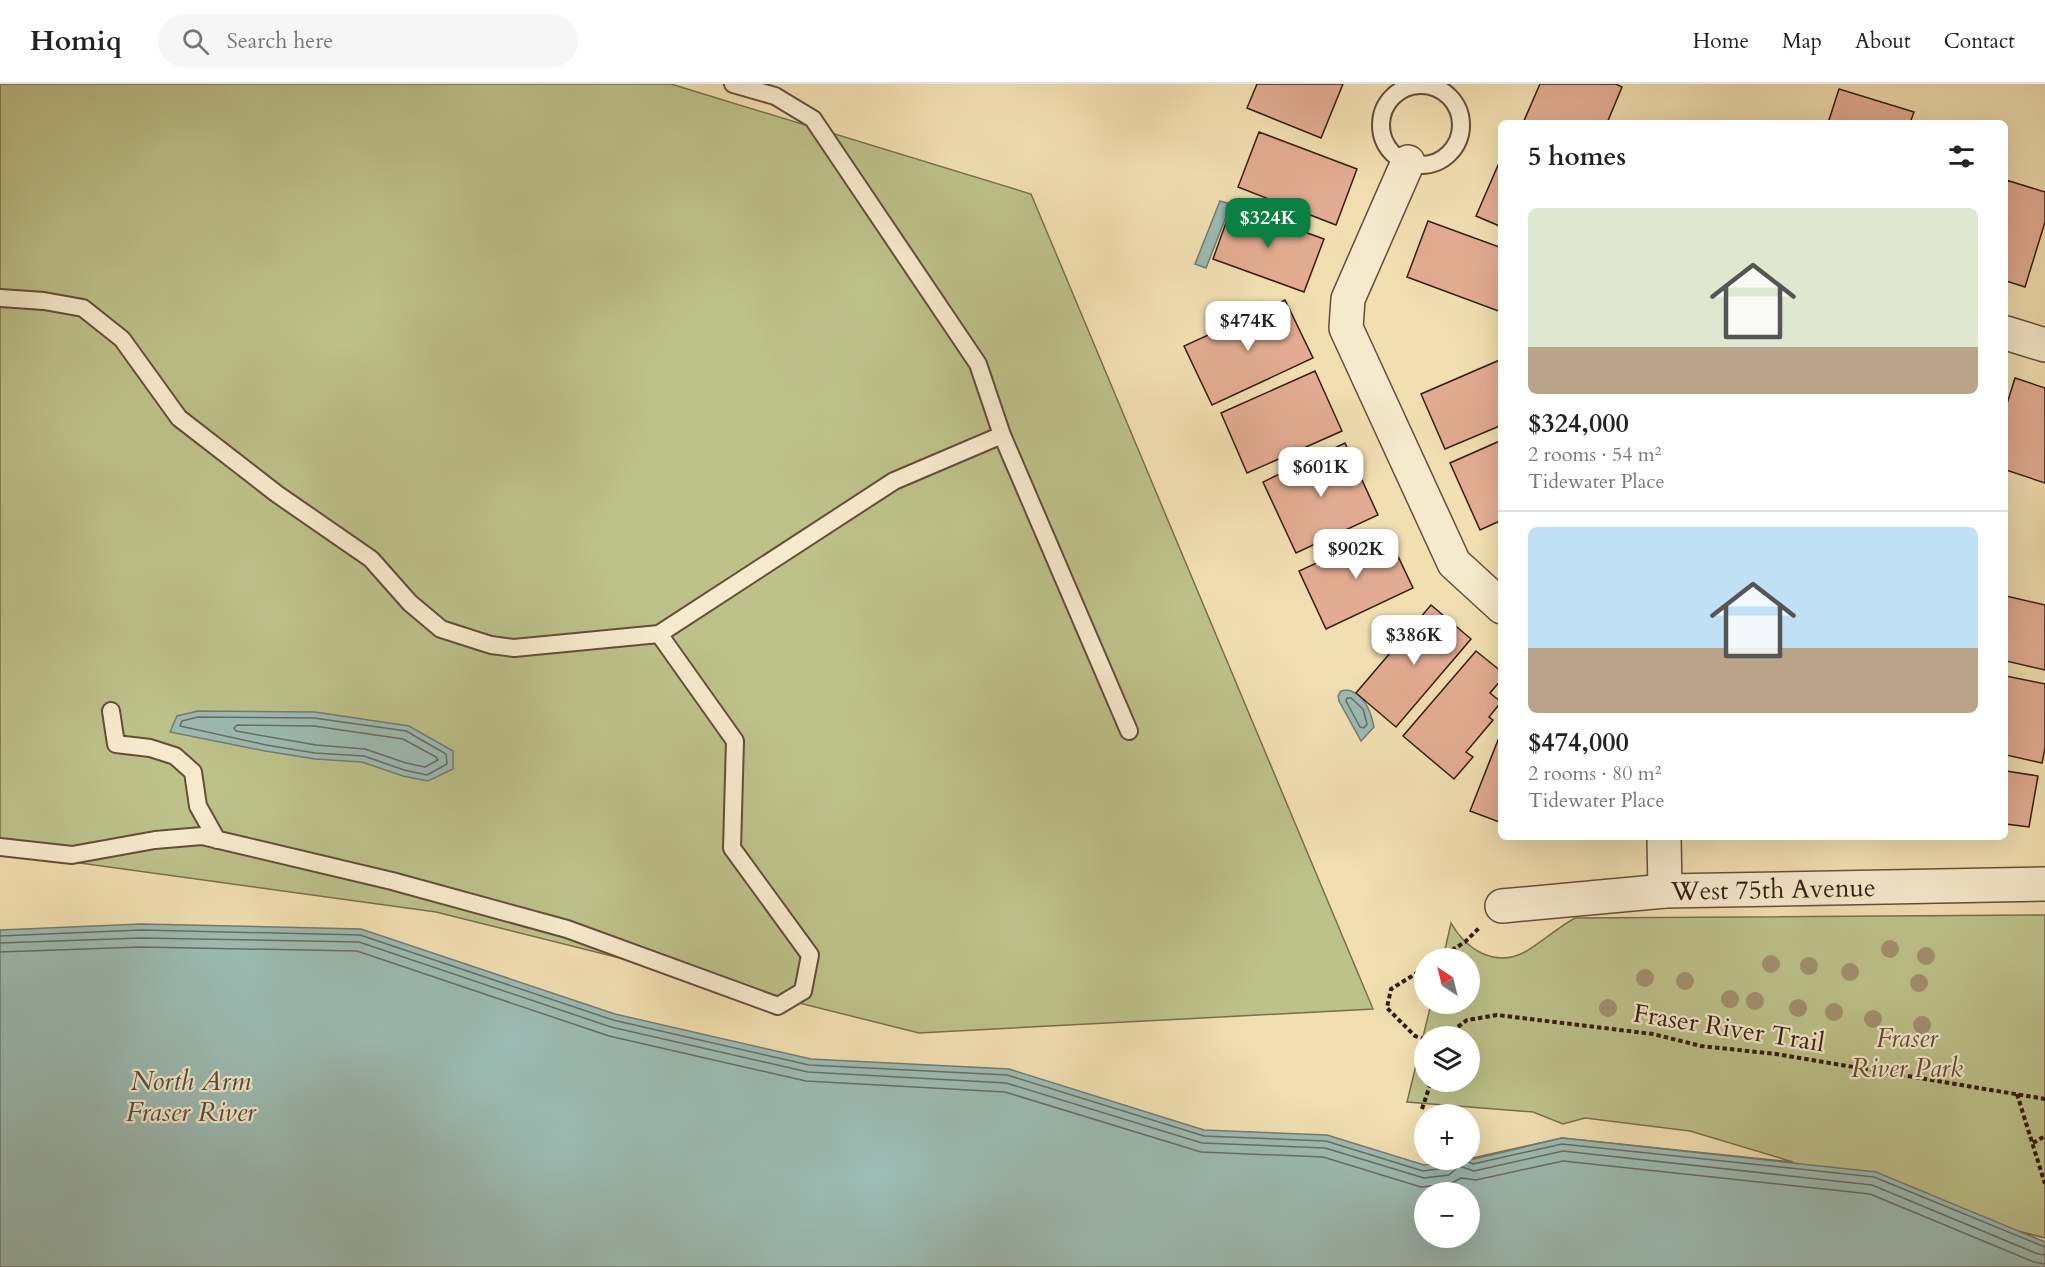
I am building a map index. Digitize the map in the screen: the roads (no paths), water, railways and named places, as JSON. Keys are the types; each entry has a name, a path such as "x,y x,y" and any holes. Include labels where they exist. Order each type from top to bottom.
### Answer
{"street":[{"path":"1408,162 1348,299 1346,328 1454,563 1498,603"},
{"path":"2008,334 2045,345"},
{"path":"1664,840 1665,891"},
{"name":"West 75th Avenue","path":"1502,906 1665,891 2045,884"}],"lane":[{"path":"733,84 775,96 813,119 978,364 1002,435 1129,730"},
{"path":"1417,85 1442,90 1452,99 1458,110 1461,123 1460,136 1445,156 1433,163 1408,162 1396,156 1387,146 1382,134 1383,114 1393,96 1404,88 1417,85"},
{"path":"0,298 44,301 83,308 122,339 179,418 277,494 371,559 410,603 441,629 491,645 514,648 659,634 894,481 1002,435"},
{"path":"0,847 72,855 155,840 202,836 392,881 567,929 778,1006 803,991 810,955 732,848 735,741 659,634"},
{"path":"111,711 116,744 150,748 175,756 193,772 198,806 217,840"}],"water":[{"path":"1220,201 1231,204 1206,268 1195,264"},
{"path":"1346,690 1362,699 1373,721 1374,727 1361,741 1339,701 1338,696 1341,691"},
{"path":"198,711 315,712 409,726 453,751 453,769 428,781 403,776 362,762 315,759 170,732 177,716"},
{"name":"North Arm Fraser River","path":"141,924 361,929 615,1014 811,1059 1009,1069 1204,1130 1327,1135 1414,1162 1414,1170 1480,1170 1480,1158 1562,1138 1876,1172 2045,1242 2045,1267 0,1267 0,930"}],"park label":[{"name":"Fraser River Park","path":"1907,1053"}]}
